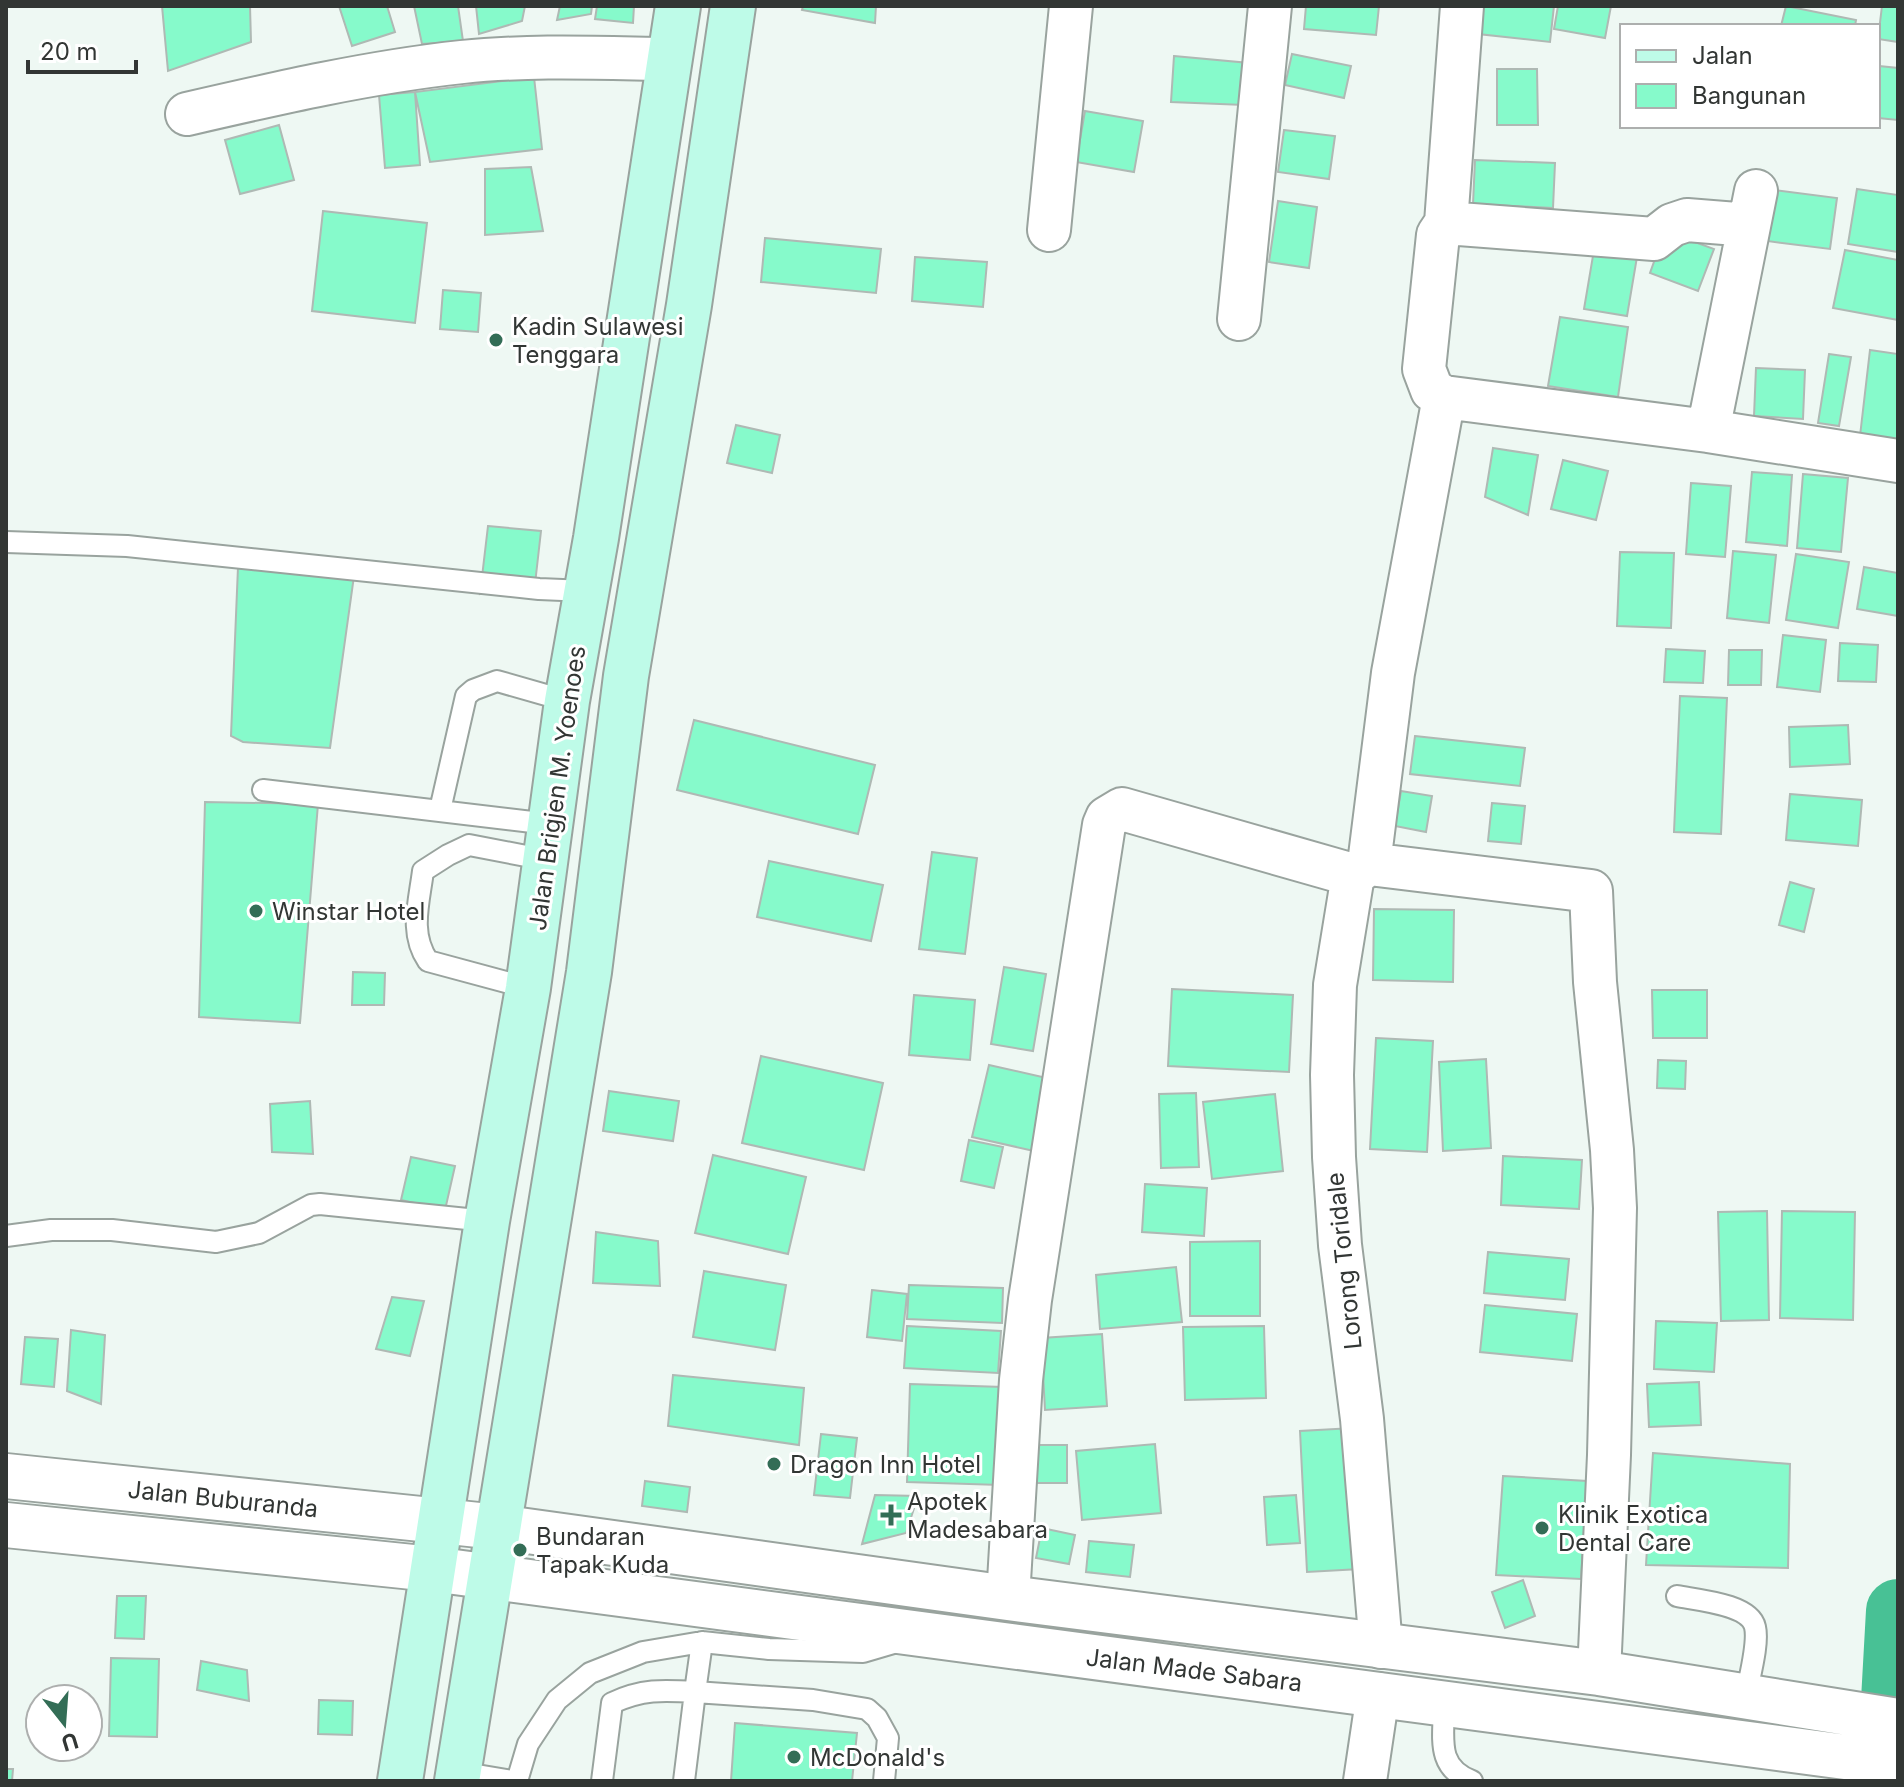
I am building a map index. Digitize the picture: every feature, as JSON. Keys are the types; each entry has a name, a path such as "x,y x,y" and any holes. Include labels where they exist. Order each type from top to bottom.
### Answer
{"main road":[{"name":"Jalan Brigjen M. Yoenoes","path":"400,1781 487,1221 528,988 567,701 678,6"},
{"path":"458,1776 589,972 626,676 689,305 733,6"}],"street":[{"path":"1049,230 1071,6"},
{"path":"1239,319 1270,6"},
{"path":"1462,6 1446,223 1438,235 1424,369 1432,390 1444,397 1708,431 1898,461"},
{"path":"187,114 316,85 464,62 538,58 669,59"},
{"path":"1446,223 1654,239 1672,225 1687,220 1752,208 1708,431"},
{"name":"Lorong Toridale","path":"1381,1647 1362,1419 1340,1245 1332,1075 1335,985 1361,870 1393,673 1444,397"},
{"path":"1008,1598 1021,1380 1030,1300 1104,825 1107,818 1118,811 1133,810 1361,870 1591,891 1595,982 1612,1150 1615,1224 1599,1673"},
{"name":"Jalan Buburanda","path":"6,1476 498,1527"},
{"name":"Jalan Buburanda","path":"6,1525 432,1569 490,1578"},
{"name":"Jalan Made Sabara","path":"498,1527 1008,1598 1599,1673 1898,1721"},
{"name":"Jalan Made Sabara","path":"490,1578 1898,1764"},
{"path":"1365,1781 1378,1694"}],"lane":[{"path":"6,542 127,546 539,589 586,591"},
{"path":"440,810 466,696 497,681 567,701"},
{"path":"263,790 440,810 548,842"},
{"path":"528,988 428,961 419,948 415,932 423,871 469,845 548,842"},
{"path":"6,1236 51,1230 112,1230 216,1242 259,1233 311,1205 320,1204 487,1221"},
{"path":"1677,1596 1730,1607 1747,1614 1753,1621 1756,1636 1746,1696"},
{"path":"458,1776 515,1781 528,1744 557,1700 590,1673 643,1652 702,1642 769,1649 863,1652 920,1635"},
{"path":"684,1781 702,1642"},
{"path":"602,1781 612,1703 634,1692 695,1692 813,1700 867,1709 877,1718 888,1738 884,1781"},
{"path":"1444,1704 1444,1755 1458,1776 1472,1781"}],"building":[{"path":"162,6 250,6 251,42 168,71"},
{"path":"339,6 387,6 395,32 352,46"},
{"path":"414,6 458,6 463,41 422,44"},
{"path":"476,6 525,6 522,21 479,34"},
{"path":"560,6 592,6 591,14 557,20"},
{"path":"597,6 634,6 633,23 595,19"},
{"path":"803,6 876,6 875,23 802,10"},
{"path":"1306,6 1379,6 1376,35 1304,29"},
{"path":"1473,6 1554,6 1550,42 1469,33"},
{"path":"1558,6 1611,6 1605,38 1554,29"},
{"path":"1786,6 1856,20 1855,24 1782,24"},
{"path":"1882,6 1898,6 1898,42 1880,39"},
{"path":"1292,54 1351,66 1344,98 1285,85"},
{"path":"1174,56 1249,63 1244,105 1171,102"},
{"path":"1880,66 1898,68 1898,120 1880,118"},
{"path":"1497,69 1537,69 1538,125 1497,125"},
{"path":"534,77 542,149 430,162 415,92"},
{"path":"415,92 420,165 385,168 379,95"},
{"path":"1085,111 1143,121 1134,172 1076,162"},
{"path":"279,125 294,180 240,194 225,140"},
{"path":"1284,130 1335,136 1329,179 1278,172"},
{"path":"1475,160 1555,163 1553,208 1473,204"},
{"path":"531,167 543,231 485,235 485,169"},
{"path":"1857,189 1898,195 1898,252 1848,244"},
{"path":"1774,190 1837,198 1830,249 1767,241"},
{"path":"1278,201 1317,207 1309,268 1269,262"},
{"path":"323,211 427,223 415,323 312,311"},
{"path":"1665,231 1714,249 1698,291 1650,273"},
{"path":"765,238 881,249 876,293 761,282"},
{"path":"1595,244 1638,251 1627,316 1584,309"},
{"path":"1845,250 1898,260 1898,320 1833,308"},
{"path":"915,257 987,262 983,307 912,301"},
{"path":"443,290 481,293 478,332 440,329"},
{"path":"1560,317 1628,327 1618,397 1548,386"},
{"path":"1870,350 1898,354 1898,440 1860,436"},
{"path":"1829,354 1851,357 1839,426 1818,423"},
{"path":"1756,368 1805,370 1803,419 1754,416"},
{"path":"736,425 780,435 772,473 727,463"},
{"path":"1493,448 1538,455 1528,515 1485,497"},
{"path":"1563,460 1608,471 1596,520 1551,509"},
{"path":"1752,472 1792,475 1787,546 1746,542"},
{"path":"1803,474 1848,478 1841,552 1797,548"},
{"path":"1691,483 1731,486 1725,557 1686,554"},
{"path":"488,526 541,531 535,584 480,594"},
{"path":"1733,551 1776,555 1769,623 1727,618"},
{"path":"1620,552 1674,553 1671,628 1617,626"},
{"path":"1796,554 1849,562 1838,628 1786,620"},
{"path":"238,567 354,576 330,748 243,742 231,736"},
{"path":"1864,567 1898,573 1898,616 1857,609"},
{"path":"1783,635 1826,640 1820,692 1777,687"},
{"path":"1840,643 1878,645 1876,682 1838,681"},
{"path":"1666,649 1705,651 1703,683 1664,682"},
{"path":"1729,650 1762,650 1761,685 1728,685"},
{"path":"1680,696 1727,698 1721,834 1674,832"},
{"path":"694,720 875,765 858,834 677,790"},
{"path":"1848,725 1850,764 1790,767 1789,727"},
{"path":"1415,736 1525,748 1520,786 1410,774"},
{"path":"1401,791 1432,796 1426,832 1395,826"},
{"path":"1790,794 1862,800 1858,846 1786,840"},
{"name":"Winstar Hotel","path":"205,802 318,804 300,1023 199,1017"},
{"path":"1492,803 1525,806 1521,844 1488,841"},
{"path":"932,852 977,858 965,954 919,949"},
{"path":"769,861 883,885 871,941 757,917"},
{"path":"1790,882 1814,889 1804,932 1779,925"},
{"path":"1374,909 1454,910 1453,982 1373,980"},
{"path":"1004,967 1046,974 1033,1051 991,1044"},
{"path":"353,972 385,973 384,1005 352,1005"},
{"path":"1172,989 1293,995 1289,1072 1168,1066"},
{"path":"1652,990 1707,990 1707,1038 1653,1038"},
{"path":"914,995 975,1000 970,1060 909,1055"},
{"path":"1376,1038 1433,1041 1427,1152 1370,1149"},
{"path":"761,1056 883,1083 864,1170 742,1143"},
{"path":"1486,1059 1491,1148 1443,1151 1439,1062"},
{"path":"1658,1060 1686,1061 1685,1089 1657,1088"},
{"path":"989,1065 1051,1079 1034,1151 972,1137"},
{"path":"609,1091 679,1101 673,1141 603,1131"},
{"path":"1196,1093 1199,1167 1161,1168 1159,1094"},
{"path":"1275,1094 1283,1171 1212,1179 1203,1102"},
{"path":"310,1101 313,1154 272,1152 270,1104"},
{"path":"969,1140 1003,1147 994,1188 961,1181"},
{"path":"713,1155 806,1177 788,1254 695,1233"},
{"path":"1503,1156 1582,1160 1579,1209 1501,1205"},
{"path":"411,1157 455,1166 445,1210 401,1200"},
{"path":"1145,1184 1207,1188 1204,1236 1142,1232"},
{"path":"1767,1211 1769,1320 1721,1321 1718,1212"},
{"path":"1782,1211 1855,1212 1853,1320 1780,1318"},
{"path":"596,1232 658,1241 660,1286 593,1283"},
{"path":"1260,1241 1260,1316 1190,1316 1190,1242"},
{"path":"1488,1252 1569,1259 1565,1300 1484,1293"},
{"path":"1176,1267 1182,1322 1100,1329 1096,1275"},
{"path":"704,1271 786,1285 775,1350 693,1337"},
{"path":"909,1285 1003,1288 1002,1323 907,1319"},
{"path":"872,1290 907,1294 902,1341 867,1337"},
{"path":"392,1297 424,1301 410,1356 376,1349"},
{"path":"1485,1305 1577,1314 1572,1361 1480,1352"},
{"path":"1656,1321 1717,1323 1714,1372 1654,1369"},
{"path":"907,1326 1001,1331 998,1373 904,1368"},
{"path":"1264,1326 1266,1398 1185,1400 1183,1327"},
{"path":"71,1330 105,1335 101,1404 67,1391"},
{"path":"1102,1334 1107,1406 1045,1410 1041,1338"},
{"path":"25,1337 58,1339 54,1387 21,1384"},
{"path":"673,1375 804,1388 799,1445 668,1426"},
{"path":"1699,1382 1701,1425 1649,1427 1647,1384"},
{"path":"910,1384 1003,1387 1000,1485 907,1482"},
{"path":"1353,1428 1360,1569 1307,1572 1300,1431"},
{"path":"821,1434 857,1438 850,1498 814,1495"},
{"path":"1155,1444 1161,1513 1082,1520 1076,1451"},
{"path":"1026,1445 1067,1445 1067,1483 1026,1483"},
{"path":"1653,1453 1790,1464 1788,1568 1646,1565"},
{"name":"Klinik Exotica Dental Care","path":"1503,1476 1587,1481 1581,1579 1496,1575"},
{"path":"645,1481 690,1487 687,1512 642,1506"},
{"name":"Apotek Madesabara","path":"875,1495 918,1496 906,1533 862,1544"},
{"path":"1296,1495 1300,1543 1267,1545 1264,1497"},
{"path":"1042,1528 1075,1535 1069,1564 1036,1558"},
{"path":"1089,1541 1134,1545 1130,1577 1086,1572"},
{"path":"1523,1580 1535,1616 1505,1628 1492,1592"},
{"path":"117,1596 146,1596 144,1639 115,1638"},
{"path":"111,1658 159,1659 157,1737 109,1736"},
{"path":"201,1661 247,1670 249,1701 197,1690"},
{"path":"319,1700 353,1701 352,1735 318,1734"},
{"name":"McDonald's","path":"735,1723 857,1733 852,1781 731,1781"},
{"path":"6,1769 13,1769 12,1781 6,1781"}],"waterway":[{"path":"1882,1781 1890,1754 1898,1611"}],"place":[{"name":"Kadin Sulawesi Tenggara","path":"496,340"},
{"name":"Winstar Hotel","path":"256,911"},
{"name":"Dragon Inn Hotel","path":"774,1464"},
{"name":"Apotek Madesabara","path":"891,1515"},
{"name":"Klinik Exotica Dental Care","path":"1542,1528"},
{"name":"Bundaran Tapak Kuda","path":"520,1550"},
{"name":"McDonald's","path":"794,1757"}]}
